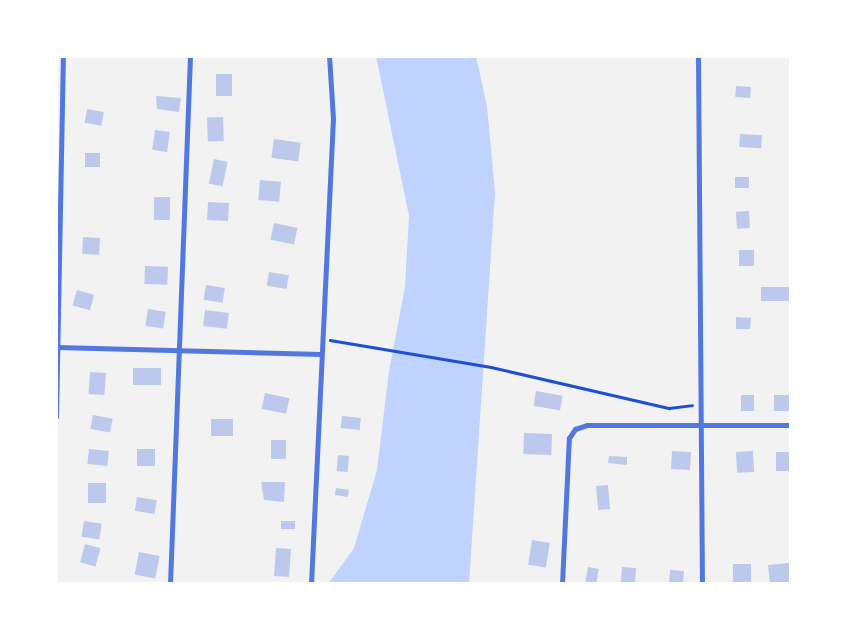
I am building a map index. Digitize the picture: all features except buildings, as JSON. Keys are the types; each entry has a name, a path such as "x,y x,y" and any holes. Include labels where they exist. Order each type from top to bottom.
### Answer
{"street":[{"path":"56,417 63,56"},
{"path":"170,584 190,56"},
{"path":"310,584 334,119 329,56"},
{"path":"698,56 702,584"},
{"path":"58,347 178,352 321,354"},
{"path":"562,584 569,438 575,429 587,425 702,428 791,426"}],"path":[{"path":"322,339 387,348 491,367 669,408 701,404"}],"water":[{"path":"376,56 476,56 487,106 495,193 469,584 328,584 354,548 377,470 389,371 405,287 409,216"}]}
